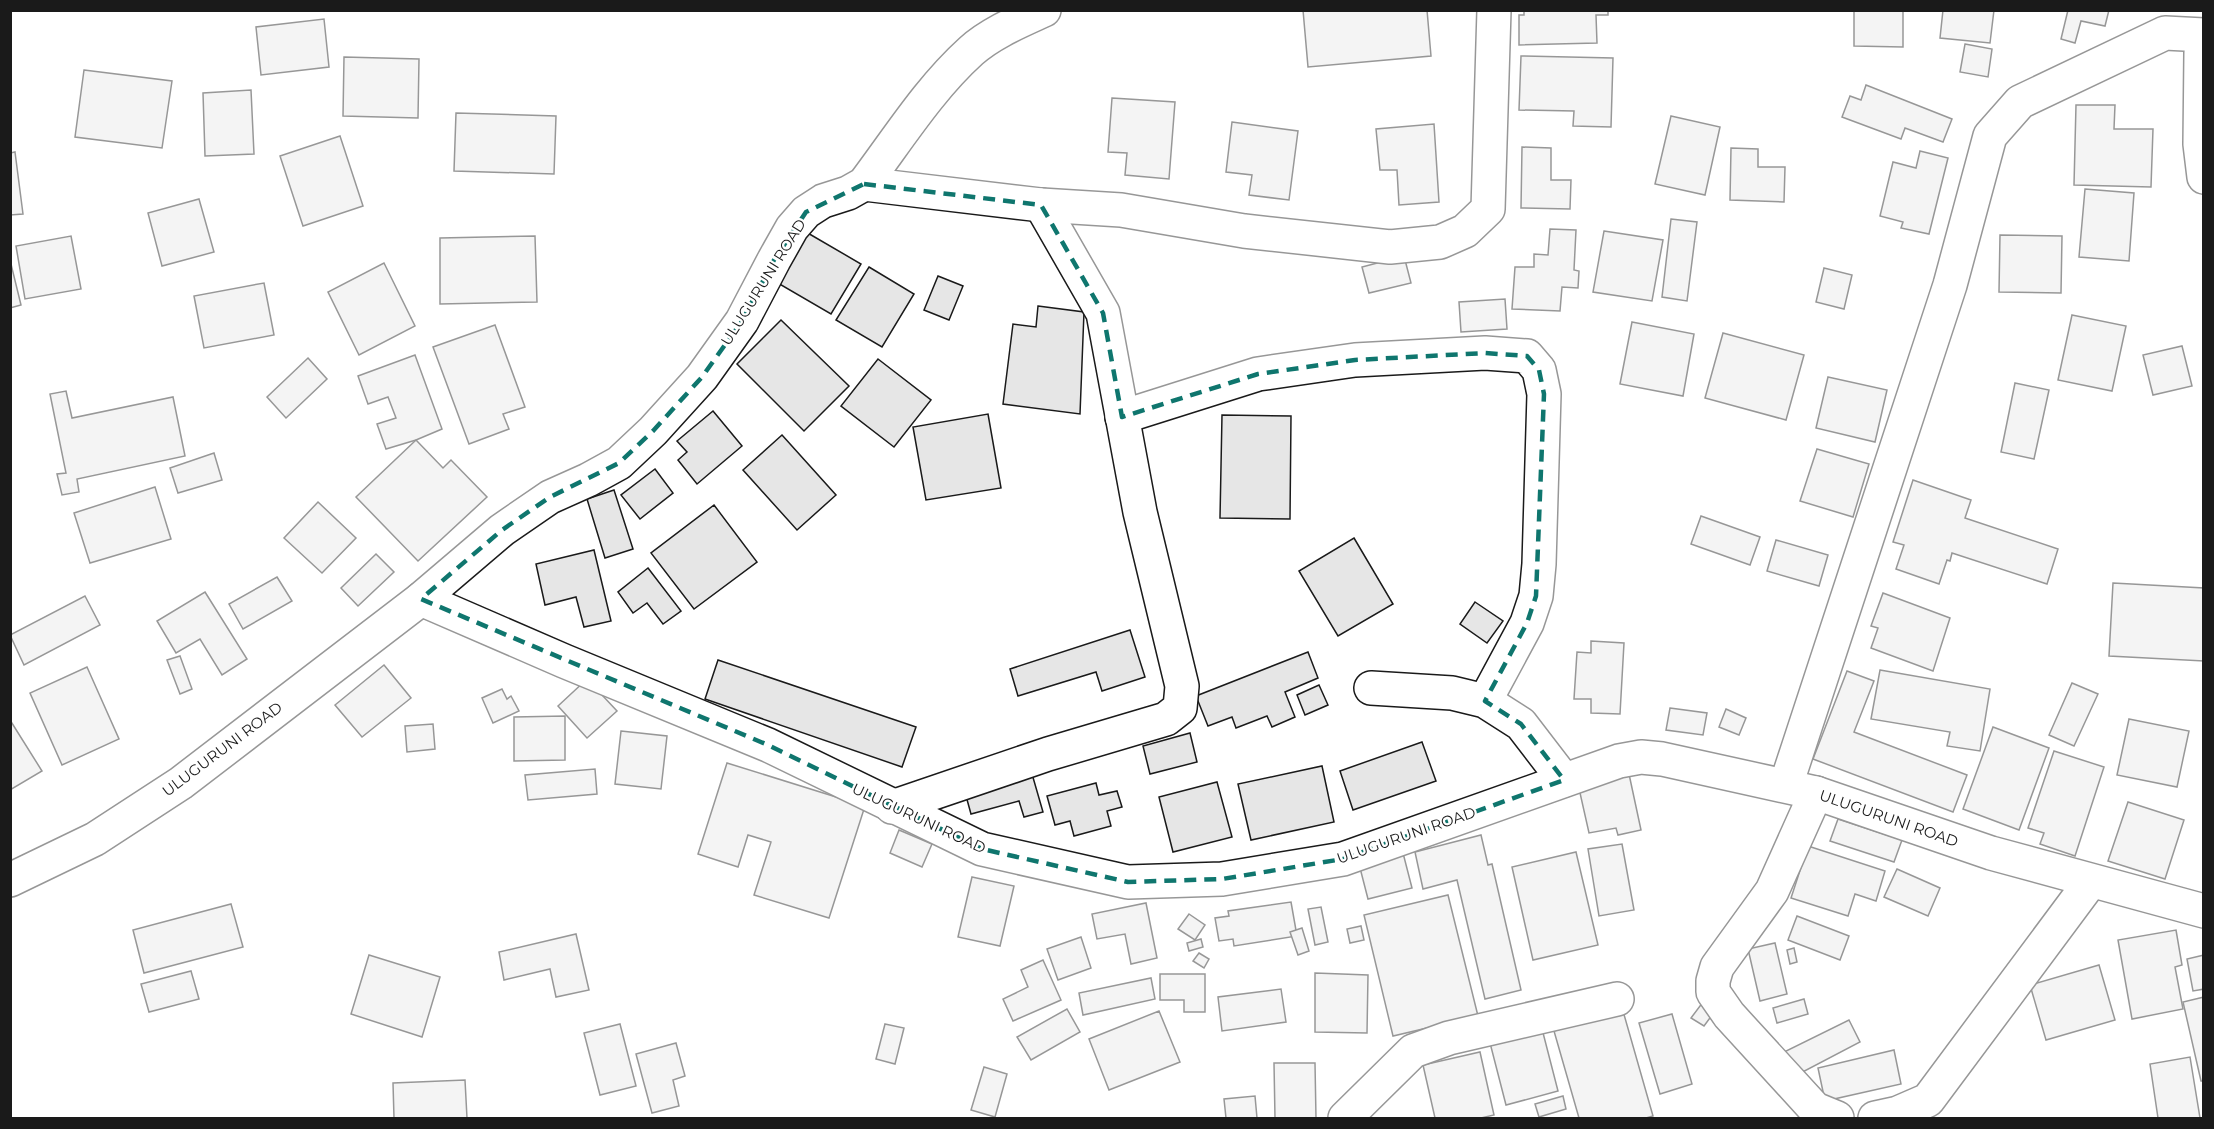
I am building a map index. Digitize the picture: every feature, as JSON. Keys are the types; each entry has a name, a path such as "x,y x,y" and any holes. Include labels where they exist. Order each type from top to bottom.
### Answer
{"street":[{"name":"ULUGURUNI ROAD","path":"10,880 95,839 180,783 421,599 502,530 550,497 619,463 653,431 702,377 742,321 792,228 806,212 823,201 848,193 864,184 936,86 973,49 1016,23 1044,10"},
{"path":"864,184 1041,204 1121,210 1244,231 1390,247 1440,242 1465,231 1488,209 1494,10"},
{"path":"1837,1119 1815,1109 1729,1016 1713,992 1713,981 1718,967 1772,891 1950,285 1990,136 2020,102 2154,38 2165,33 2204,36"},
{"path":"2204,40 2201,53 2200,144 2204,177"},
{"path":"891,807 1048,754 1167,719 1180,708 1182,686 1140,512 1102,313 1041,204"},
{"path":"1122,417 1258,374 1356,360 1485,353 1527,356 1539,370 1544,394 1536,596 1527,623 1485,701"},
{"name":"ULUGURUNI ROAD","path":"421,599 768,745 891,807 982,849 1128,882 1222,879 1343,859 1619,761 1641,757 1662,759 1801,789 1991,853 2204,911"},
{"path":"1371,688 1452,693 1485,701 1521,724 1564,780"},
{"path":"1875,1119 1898,1113 1928,1100 2091,881"},
{"path":"1345,1119 1413,1050 1449,1038 1617,999"}],"highlighted area":[{"path":"864,184 1041,205 1103,313 1122,417 1258,374 1355,360 1485,353 1527,356 1539,370 1544,394 1536,596 1527,623 1485,701 1521,724 1564,780 1343,859 1222,879 1128,882 982,849 768,745 421,599 502,530 550,497 619,463 653,431 702,377 742,321 774,260 806,212"}],"building":[{"path":"1303,10 1427,10 1431,56 1308,67"},
{"path":"1524,10 1608,10 1608,15 1596,15 1597,43 1519,45 1519,15 1524,15"},
{"path":"1854,10 1903,10 1903,47 1854,46"},
{"path":"1943,10 1994,10 1990,43 1940,38"},
{"path":"2068,10 2109,10 2105,26 2081,21 2075,43 2061,39"},
{"path":"324,19 329,67 261,75 256,27"},
{"path":"1965,44 1992,49 1988,77 1960,72"},
{"path":"1521,56 1613,58 1611,127 1573,126 1574,111 1519,110"},
{"path":"344,57 419,59 418,118 343,116"},
{"path":"84,70 172,81 162,148 75,137"},
{"path":"1866,85 1952,119 1943,142 1905,128 1901,139 1842,117 1850,96 1861,100"},
{"path":"251,90 254,154 205,156 203,93"},
{"path":"1112,98 1175,102 1169,179 1125,175 1127,153 1108,152"},
{"path":"2076,105 2115,105 2114,129 2153,129 2151,187 2074,185"},
{"path":"456,113 556,116 554,174 454,171"},
{"path":"1671,116 1720,127 1705,195 1655,184"},
{"path":"1232,122 1298,131 1289,200 1249,195 1252,175 1226,172"},
{"path":"1434,124 1439,202 1399,205 1397,170 1380,170 1376,129"},
{"path":"340,136 363,206 303,226 280,156"},
{"path":"1522,147 1551,148 1551,180 1571,180 1570,209 1521,208"},
{"path":"1731,148 1758,149 1758,167 1785,167 1784,202 1730,200"},
{"path":"1920,151 1948,158 1929,234 1901,228 1903,222 1880,216 1893,162 1916,168"},
{"path":"15,152 23,214 10,215 10,153"},
{"path":"2085,189 2134,193 2129,261 2079,257"},
{"path":"199,199 214,252 162,266 148,213"},
{"path":"1671,219 1697,222 1687,301 1662,297"},
{"path":"1550,229 1576,230 1574,270 1579,271 1578,288 1562,287 1560,311 1512,309 1515,267 1534,267 1534,254 1548,255"},
{"path":"1604,231 1663,240 1652,301 1593,292"},
{"path":"806,232 861,264 831,314 776,282"},
{"path":"2000,235 2062,236 2061,293 1999,292"},
{"path":"71,236 81,289 25,299 16,246"},
{"path":"535,236 537,302 440,304 440,238"},
{"path":"1404,256 1411,283 1369,293 1362,267"},
{"path":"10,260 21,305 10,308"},
{"path":"384,263 415,326 359,355 328,292"},
{"path":"869,267 914,294 882,347 836,320"},
{"path":"1824,268 1852,275 1844,309 1816,302"},
{"path":"938,276 963,286 949,320 924,310"},
{"path":"264,283 274,335 204,348 194,296"},
{"path":"1505,299 1507,329 1461,332 1459,302"},
{"path":"1038,306 1084,312 1080,414 1003,404 1013,324 1036,327"},
{"path":"2072,315 2126,326 2112,391 2058,380"},
{"path":"781,320 849,386 804,431 737,364"},
{"path":"1632,322 1694,334 1683,396 1620,384"},
{"path":"495,325 525,407 503,414 509,429 469,444 433,347"},
{"path":"1723,333 1804,355 1786,420 1705,398"},
{"path":"2182,346 2192,386 2153,395 2143,355"},
{"path":"415,355 442,429 386,449 377,424 396,418 388,397 368,404 358,376"},
{"path":"308,358 327,379 286,418 267,397"},
{"path":"878,359 931,400 894,447 841,406"},
{"path":"1828,377 1887,390 1875,442 1816,428"},
{"path":"2015,383 2049,390 2034,459 2001,452"},
{"path":"66,391 72,418 173,397 185,456 77,479 79,492 62,495 57,474 66,473 50,394"},
{"path":"713,411 742,446 697,484 678,460 687,452 677,441"},
{"path":"988,414 1001,488 926,500 913,427"},
{"path":"1222,415 1291,416 1290,519 1220,518"},
{"path":"782,435 836,495 797,530 743,470"},
{"path":"416,440 443,468 451,460 487,497 418,561 356,497"},
{"path":"1817,449 1869,464 1853,517 1800,501"},
{"path":"214,453 222,480 178,493 170,468"},
{"path":"655,469 673,493 640,519 621,495"},
{"path":"1913,480 1971,500 1965,518 2058,549 2047,584 1952,553 1950,561 1947,560 1939,584 1896,569 1904,545 1893,542"},
{"path":"155,487 171,539 90,563 74,513"},
{"path":"614,490 633,549 605,558 587,499"},
{"path":"318,502 356,538 322,573 284,538"},
{"path":"714,505 757,562 694,609 651,553"},
{"path":"1701,516 1760,537 1750,565 1691,544"},
{"path":"1354,538 1393,604 1338,636 1299,571"},
{"path":"1776,540 1828,555 1819,586 1767,571"},
{"path":"594,550 611,621 584,627 576,597 545,605 536,564"},
{"path":"376,554 394,572 358,606 341,588"},
{"path":"648,568 681,611 663,624 647,603 633,613 618,592"},
{"path":"277,577 292,601 243,629 229,604"},
{"path":"2113,583 2204,588 2204,661 2109,656"},
{"path":"205,592 247,659 222,675 200,639 176,653 157,621"},
{"path":"1883,593 1950,618 1933,671 1871,648 1878,628 1871,626"},
{"path":"85,596 100,625 24,665 10,635"},
{"path":"1475,602 1503,621 1487,643 1460,624"},
{"path":"1130,630 1145,677 1102,691 1096,672 1018,696 1010,669"},
{"path":"1591,641 1624,643 1620,714 1591,713 1591,699 1574,699 1577,652 1591,653"},
{"path":"1308,652 1318,678 1285,692 1295,717 1272,727 1267,716 1236,728 1232,717 1208,726 1196,696"},
{"path":"180,656 192,689 180,694 167,660"},
{"path":"718,660 916,727 902,767 705,699"},
{"path":"384,665 411,698 362,737 335,705"},
{"path":"87,667 119,739 62,765 30,693"},
{"path":"1880,670 1990,689 1980,751 1947,746 1950,732 1871,719"},
{"path":"1847,671 1874,681 1854,732 1967,775 1953,812 1813,759"},
{"path":"587,679 617,711 587,738 558,706"},
{"path":"2072,683 2098,694 2074,746 2049,735"},
{"path":"1319,685 1328,705 1305,715 1297,695"},
{"path":"502,689 507,699 511,696 519,711 493,723 482,698"},
{"path":"1670,708 1707,713 1703,735 1666,730"},
{"path":"1726,709 1746,718 1739,735 1719,727"},
{"path":"565,716 565,760 514,761 514,717"},
{"path":"2129,719 2189,731 2177,787 2117,775"},
{"path":"10,720 42,771 10,790"},
{"path":"433,724 435,749 407,752 405,726"},
{"path":"1993,727 2049,748 2019,830 1963,809"},
{"path":"621,731 667,736 661,789 615,784"},
{"path":"1190,733 1197,762 1150,774 1143,746"},
{"path":"1422,742 1436,781 1353,810 1340,771"},
{"path":"2054,751 2104,767 2075,856 2040,844 2044,833 2028,828"},
{"path":"727,763 865,806 829,918 754,895 771,842 748,835 738,867 698,854"},
{"path":"1322,766 1334,822 1251,840 1238,784"},
{"path":"1030,767 1043,812 1024,817 1019,801 971,814 963,785"},
{"path":"595,769 597,794 528,800 525,775"},
{"path":"1629,774 1641,830 1618,835 1616,828 1589,833 1578,784"},
{"path":"1217,782 1232,837 1173,852 1159,797"},
{"path":"1096,783 1099,795 1117,791 1122,807 1107,811 1111,826 1074,836 1070,821 1055,825 1047,796"},
{"path":"2128,802 2184,820 2165,879 2108,861"},
{"path":"1838,819 1902,840 1894,862 1830,841"},
{"path":"899,830 932,844 922,867 890,853"},
{"path":"1481,835 1488,865 1492,864 1521,990 1485,999 1457,880 1423,889 1415,852"},
{"path":"1622,844 1634,910 1599,916 1588,849"},
{"path":"1808,846 1885,871 1876,901 1855,894 1848,916 1791,898"},
{"path":"1576,852 1598,945 1533,960 1512,867"},
{"path":"1403,853 1412,888 1368,899 1359,864"},
{"path":"1897,869 1940,888 1928,916 1884,897"},
{"path":"972,877 1014,886 1000,946 958,937"},
{"path":"1448,895 1478,1016 1393,1036 1364,915"},
{"path":"1291,902 1297,936 1234,946 1233,939 1219,941 1215,918 1229,916 1228,911"},
{"path":"1146,903 1157,958 1131,964 1125,934 1097,939 1092,914"},
{"path":"231,904 243,947 144,973 133,930"},
{"path":"1321,907 1328,942 1315,945 1308,909"},
{"path":"1189,914 1205,925 1195,940 1178,929"},
{"path":"1797,916 1849,936 1840,960 1788,940"},
{"path":"1361,926 1364,940 1350,943 1347,929"},
{"path":"1302,928 1309,951 1298,955 1290,932"},
{"path":"2176,930 2182,965 2175,967 2183,1009 2132,1019 2118,940"},
{"path":"576,934 589,990 556,997 550,969 504,980 499,952"},
{"path":"1081,937 1091,968 1058,980 1047,949"},
{"path":"1201,939 1203,947 1189,951 1187,943"},
{"path":"1775,943 1787,994 1760,1001 1748,949"},
{"path":"1794,948 1797,962 1790,964 1787,950"},
{"path":"1199,953 1209,959 1204,968 1193,961"},
{"path":"369,955 440,977 422,1037 351,1014"},
{"path":"2204,955 2204,989 2193,991 2187,959"},
{"path":"1043,960 1061,1000 1013,1021 1003,999 1028,987 1021,970"},
{"path":"2099,965 2115,1020 2046,1040 2030,985"},
{"path":"191,971 199,999 149,1012 141,984"},
{"path":"1315,973 1368,975 1367,1033 1315,1032"},
{"path":"1160,974 1205,974 1205,1012 1184,1012 1184,1000 1160,1000"},
{"path":"1151,978 1155,999 1083,1015 1079,993"},
{"path":"1281,989 1286,1022 1222,1031 1218,997"},
{"path":"2204,997 2204,1081 2201,1081 2183,1002"},
{"path":"1706,998 1718,1007 1704,1026 1691,1018"},
{"path":"1804,999 1808,1014 1777,1023 1773,1008"},
{"path":"1067,1009 1080,1032 1031,1060 1017,1037"},
{"path":"1159,1011 1180,1062 1109,1090 1089,1039"},
{"path":"1623,1011 1653,1116 1646,1118 1579,1118 1554,1031"},
{"path":"1672,1014 1692,1084 1660,1094 1639,1023"},
{"path":"1849,1020 1860,1042 1795,1076 1782,1053"},
{"path":"620,1024 636,1086 600,1095 584,1033"},
{"path":"885,1024 904,1028 895,1064 876,1059"},
{"path":"1541,1025 1558,1091 1506,1105 1489,1039"},
{"path":"676,1043 685,1076 673,1080 679,1106 652,1113 636,1054"},
{"path":"1894,1050 1901,1084 1825,1101 1818,1068"},
{"path":"1480,1052 1494,1115 1481,1118 1435,1118 1423,1065"},
{"path":"2190,1057 2200,1118 2158,1118 2150,1064"},
{"path":"1274,1063 1315,1063 1316,1118 1275,1118"},
{"path":"984,1067 1007,1074 995,1117 971,1110"},
{"path":"465,1080 467,1118 394,1118 393,1083"},
{"path":"1255,1096 1257,1118 1226,1118 1224,1099"},
{"path":"1563,1096 1566,1109 1539,1117 1535,1104"}]}
